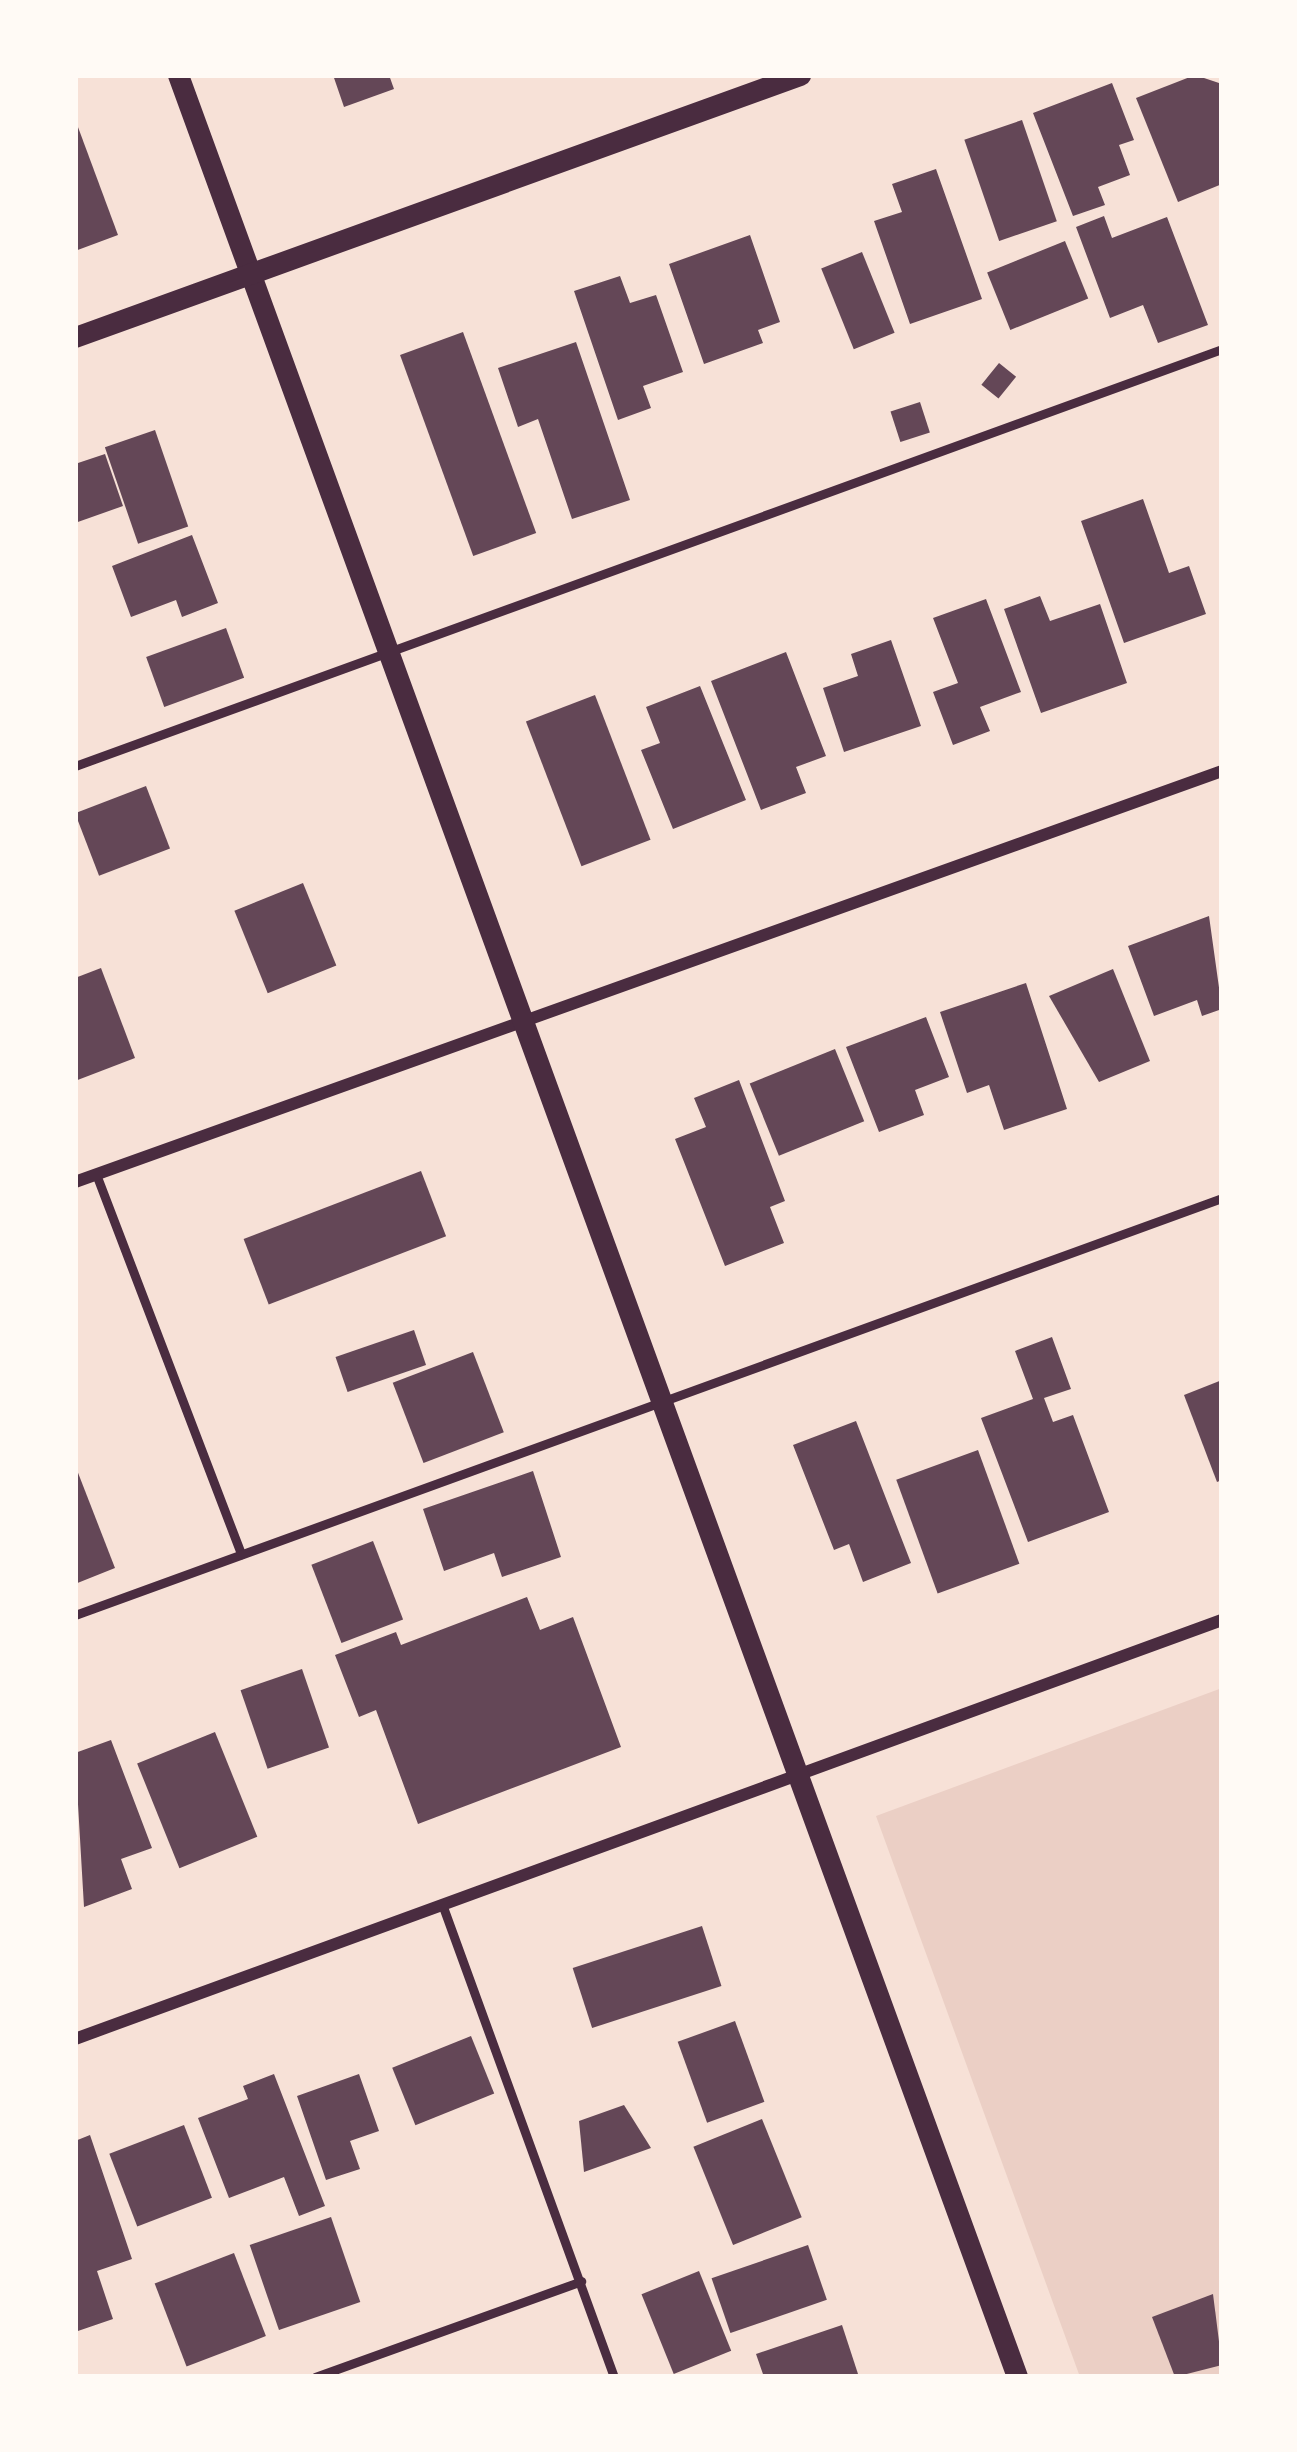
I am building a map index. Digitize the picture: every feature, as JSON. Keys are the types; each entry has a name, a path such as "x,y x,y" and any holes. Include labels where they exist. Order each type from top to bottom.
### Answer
{"street":[{"path":"178,75 1017,2377"},
{"path":"75,337 800,75"},
{"path":"75,1182 1222,770"},
{"path":"75,2038 1222,1620"}],"lane":[{"path":"75,766 1222,350"},
{"path":"96,1174 242,1554"},
{"path":"75,1615 659,1398 1222,1198"},
{"path":"442,1904 614,2377"},
{"path":"315,2377 581,2282"}],"shaded area":[{"path":"1222,1688 1222,2377 1080,2377 876,1816"}],"building":[{"path":"333,75 389,75 394,89 344,107"},
{"path":"1195,75 1222,84 1222,184 1178,202 1136,98"},
{"path":"1112,83 1134,140 1119,145 1130,175 1098,187 1105,205 1073,216 1033,113"},
{"path":"75,119 118,235 75,251"},
{"path":"1022,120 1057,221 999,241 964,140"},
{"path":"936,169 982,299 910,324 874,221 902,212 892,184"},
{"path":"1104,216 1112,238 1167,217 1208,325 1158,343 1143,305 1110,318 1076,227"},
{"path":"750,235 780,322 758,330 763,343 704,364 669,264"},
{"path":"1065,241 1088,298 1010,330 987,272"},
{"path":"862,252 895,333 854,349 821,268"},
{"path":"620,276 630,303 656,295 683,372 643,386 651,408 618,420 574,291"},
{"path":"463,332 536,533 473,556 400,355"},
{"path":"576,342 630,500 572,519 538,419 518,427 498,368"},
{"path":"999,363 1016,377 998,399 981,385"},
{"path":"920,402 930,432 900,442 891,412"},
{"path":"155,430 188,526 138,544 105,447"},
{"path":"105,454 123,506 75,523 75,464"},
{"path":"1143,499 1169,573 1189,566 1206,614 1124,643 1081,521"},
{"path":"192,535 218,603 182,617 176,600 131,617 112,566"},
{"path":"1040,596 1050,621 1100,604 1127,683 1041,713 1004,609"},
{"path":"986,599 1021,692 980,707 990,731 953,745 933,692 958,683 933,618"},
{"path":"226,628 244,678 164,707 146,657"},
{"path":"891,640 921,726 844,752 823,688 858,676 851,654"},
{"path":"786,652 826,756 796,767 806,793 761,810 711,681"},
{"path":"700,686 746,800 673,829 641,750 660,743 646,707"},
{"path":"595,695 651,840 581,866 526,722"},
{"path":"146,786 170,849 99,876 75,813"},
{"path":"303,883 336,966 268,993 234,911"},
{"path":"1209,916 1222,1009 1202,1016 1197,1000 1154,1016 1128,946"},
{"path":"101,968 135,1058 75,1081 75,978"},
{"path":"1113,969 1150,1061 1099,1082 1049,996"},
{"path":"1026,983 1067,1109 1004,1130 989,1085 967,1093 940,1012"},
{"path":"926,1017 949,1077 915,1090 924,1115 879,1132 846,1047"},
{"path":"835,1049 864,1121 779,1156 750,1083"},
{"path":"739,1080 785,1201 770,1207 784,1243 725,1266 675,1139 706,1127 694,1098"},
{"path":"421,1171 446,1236 269,1304 244,1239"},
{"path":"414,1330 426,1365 348,1392 336,1357"},
{"path":"1052,1337 1071,1389 1044,1398 1053,1422 1073,1415 1109,1512 1028,1542 981,1418 1033,1399 1015,1351"},
{"path":"473,1352 504,1432 424,1463 393,1383"},
{"path":"1222,1380 1222,1480 1217,1482 1184,1395"},
{"path":"856,1421 911,1563 863,1582 849,1544 834,1550 793,1445"},
{"path":"978,1450 1019,1564 938,1593 896,1480"},
{"path":"75,1465 115,1568 75,1584"},
{"path":"533,1471 561,1557 502,1577 494,1553 444,1571 423,1509"},
{"path":"373,1541 403,1619 341,1643 311,1565"},
{"path":"527,1597 540,1630 573,1617 621,1747 418,1824 376,1710 359,1717 335,1655 396,1632 401,1645"},
{"path":"302,1669 329,1747 268,1769 241,1690"},
{"path":"215,1732 257,1837 179,1868 137,1763"},
{"path":"111,1740 152,1848 121,1859 132,1889 84,1907 75,1753"},
{"path":"702,1926 721,1986 592,2028 573,1968"},
{"path":"735,2021 764,2102 707,2123 678,2042"},
{"path":"471,2036 494,2093 415,2125 392,2068"},
{"path":"274,2074 325,2206 299,2216 284,2177 229,2198 198,2118 248,2099 243,2086"},
{"path":"359,2074 379,2131 350,2141 360,2169 326,2180 297,2096"},
{"path":"624,2105 651,2148 584,2172 579,2121"},
{"path":"762,2119 802,2217 733,2245 693,2147"},
{"path":"184,2125 212,2198 137,2226 109,2154"},
{"path":"90,2135 132,2259 97,2271 113,2319 75,2332 75,2141"},
{"path":"331,2217 360,2302 279,2330 250,2245"},
{"path":"808,2245 827,2300 730,2333 712,2278"},
{"path":"234,2253 266,2336 187,2367 155,2283"},
{"path":"699,2271 731,2351 674,2374 642,2294"},
{"path":"1213,2294 1222,2365 1175,2377 1152,2317"},
{"path":"842,2325 859,2377 764,2377 756,2354"}]}
